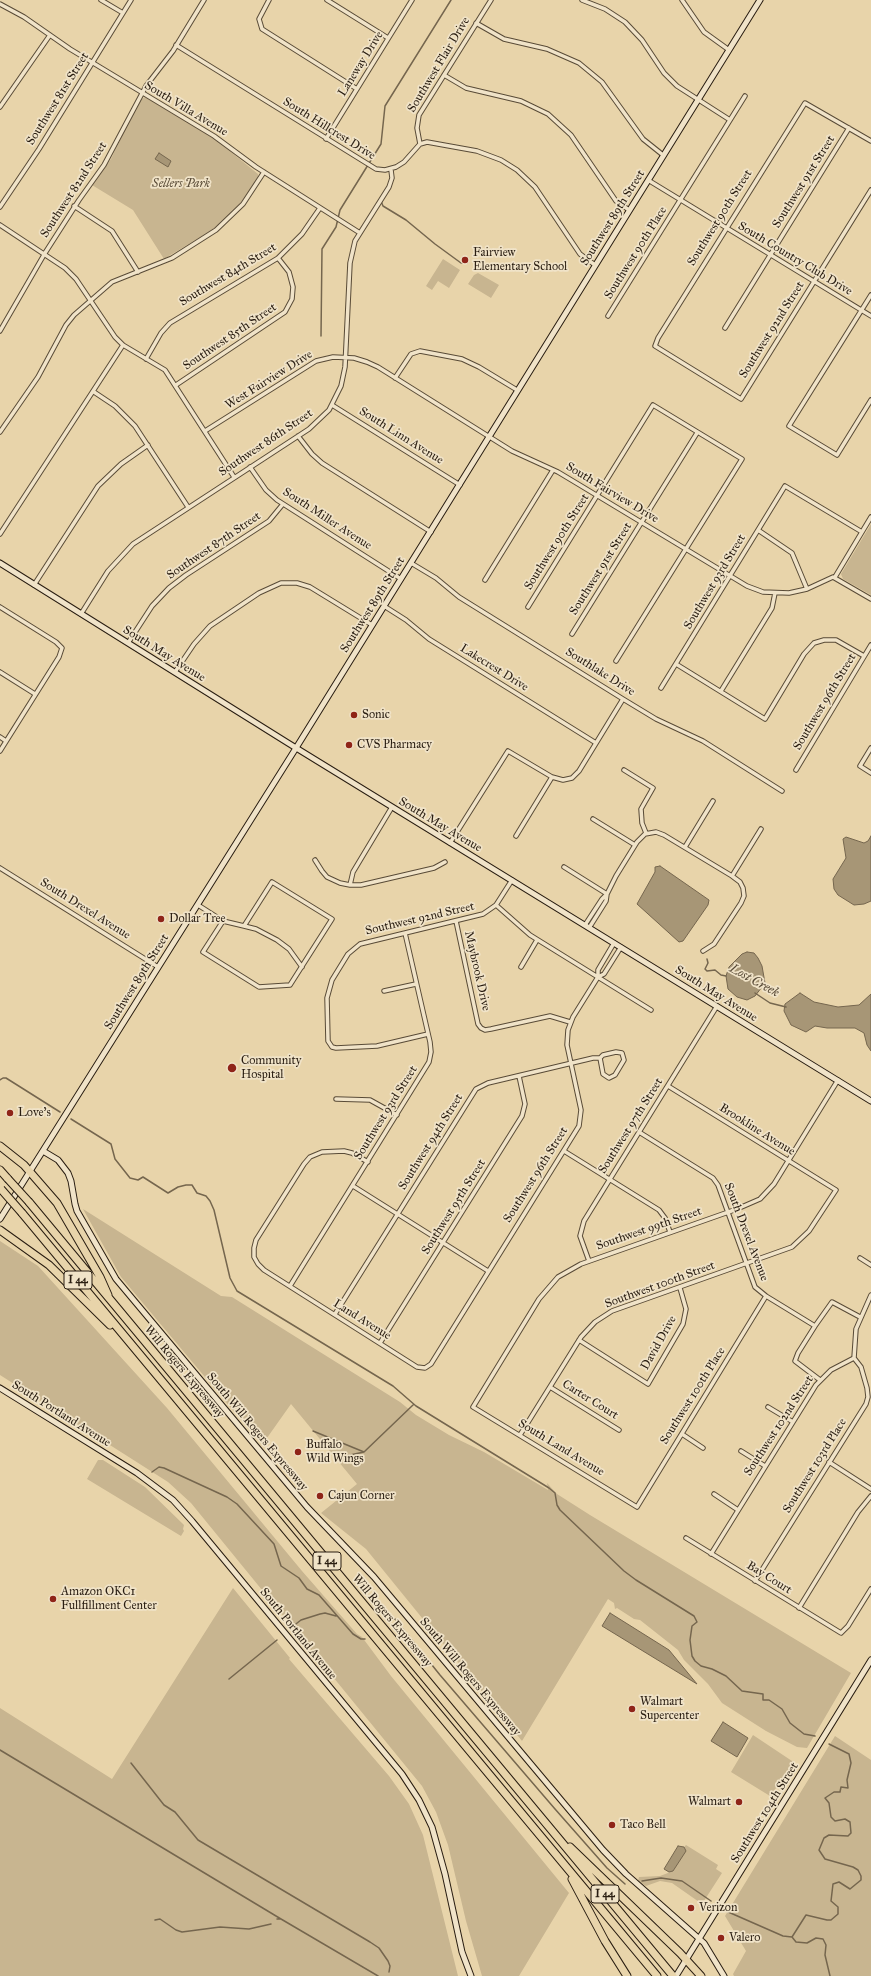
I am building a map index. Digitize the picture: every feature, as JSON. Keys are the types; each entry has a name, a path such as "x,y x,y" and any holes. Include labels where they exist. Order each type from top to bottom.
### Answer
{"highway":[{"path":"0,1146 30,1172 63,1212 100,1277 110,1300"},
{"name":"Will Rogers Expressway","path":"0,1170 29,1202 674,1976"},
{"name":"Will Rogers Expressway","path":"1,1189 657,1976"},
{"path":"0,1230 49,1265 134,1347"},
{"path":"545,1822 686,1959 701,1976"},
{"path":"562,1862 605,1941 627,1976"}],"main road":[{"name":"Southwest 89th Street","path":"0,1220 412,563 517,390 760,0"},
{"name":"South May Avenue","path":"0,563 450,843 871,1100"},
{"name":"South Will Rogers Expressway","path":"43,1151 58,1160 68,1173 72,1181 77,1211 116,1279 307,1507 374,1577 615,1864 699,1938"},
{"name":"South Portland Avenue","path":"0,1388 137,1473 173,1500 402,1774 419,1800 432,1827 445,1874 462,1952 471,1976"},
{"name":"Southwest 104th Street","path":"674,1976 871,1660"},
{"path":"699,1938 704,1943 724,1976"}],"street":[{"path":"102,0 123,13"},
{"name":"Southwest 81st Street","path":"0,207 131,0"},
{"name":"Southwest 82nd Street","path":"0,331 74,206 104,165 142,93 176,45 204,0"},
{"path":"269,0 259,17 259,25 270,34 357,89"},
{"path":"327,0 388,38"},
{"name":"Laneway Drive","path":"326,138 412,0"},
{"name":"Southwest Flair Drive","path":"420,144 417,128 418,120 490,0"},
{"path":"582,0 605,9 624,22 642,40 668,78 677,86 730,120"},
{"path":"682,0 702,29 714,40 729,50"},
{"name":"South Villa Avenue","path":"0,4 24,17 92,63 220,140 264,172 360,233"},
{"path":"476,23 504,39 548,49 579,63 602,82 643,139 664,155"},
{"path":"0,107 50,35"},
{"name":"South Hillcrest Drive","path":"176,45 364,163 374,168 391,170"},
{"path":"444,75 462,86 521,101 548,114 571,135 616,201 629,210"},
{"name":"Southwest 90th Place","path":"608,316 745,96"},
{"name":"Southwest 90th Street","path":"741,399 655,346 658,338 805,103 849,128"},
{"path":"849,128 871,141"},
{"name":"Southwest 91st Street","path":"725,328 849,128"},
{"path":"391,170 404,162 420,144 434,143 477,151 496,158 512,167 535,187 580,254 595,265"},
{"name":"Southwest 86th Street","path":"81,614 108,571 140,538 298,436 320,420 332,405 341,386 346,357 350,263 355,241 391,184 391,170"},
{"path":"0,432 38,377 67,323 112,282 172,258 216,230 243,204 264,172"},
{"name":"South Country Club Drive","path":"648,180 680,201 871,316"},
{"name":"Southwest 92nd Street","path":"741,399 871,190"},
{"path":"74,206 112,231 138,272"},
{"name":"Southwest 84th Street","path":"146,359 161,333 174,320 278,258 302,234 320,208"},
{"path":"0,225 45,253 70,272 106,326 123,345 165,370 234,477"},
{"name":"Southwest 85th Street","path":"176,385 285,312 292,299 293,287 289,272 278,258"},
{"path":"871,295 789,426 837,455 871,400"},
{"path":"0,534 49,457 94,392 123,345"},
{"path":"395,378 411,354 420,351 462,359 479,366 517,390"},
{"name":"West Fairview Drive","path":"205,431 312,362 333,356 346,357"},
{"name":"South Fairview Drive","path":"346,357 368,362 527,460 552,470 598,496 685,550 753,589 775,594 789,593 807,589 835,577"},
{"path":"94,392 123,412 148,445 188,507"},
{"name":"South Linn Avenue","path":"332,405 460,485"},
{"name":"Southwest 90th Street","path":"528,607 653,405 697,433"},
{"path":"616,661 742,459 697,433"},
{"name":"Southwest 91st Street","path":"572,634 697,433"},
{"path":"298,436 312,454 322,463 430,532"},
{"path":"34,585 98,486 115,469 148,445"},
{"name":"South Miller Avenue","path":"250,467 266,490 283,504 401,579"},
{"path":"485,580 552,470"},
{"name":"Southwest 93rd Street","path":"661,688 785,486 862,532"},
{"name":"Southwest 87th Street","path":"128,643 152,606 169,588 186,575 269,521 283,504"},
{"path":"871,518 835,577 871,599"},
{"path":"758,530 792,553 807,589"},
{"name":"Southlake Drive","path":"412,563 436,578 459,598 656,719 703,742 782,791"},
{"path":"175,672 194,644 217,621 271,586 281,583 292,582 315,589 372,625"},
{"path":"721,691 772,608 775,594"},
{"name":"Lakecrest Drive","path":"384,606 406,620 429,639 596,743"},
{"path":"0,607 56,642 62,648 59,657 0,751"},
{"path":"676,664 765,719 804,654 814,643 824,640 836,640 864,656"},
{"name":"Southwest 96th Street","path":"796,770 871,644"},
{"path":"0,672 35,694"},
{"path":"450,843 508,751 552,777 563,780 575,776 623,699"},
{"path":"0,737 6,741"},
{"path":"871,748 860,766 871,773"},
{"path":"624,770 653,788 643,805 640,814 646,833"},
{"path":"516,836 552,777"},
{"path":"685,847 714,801"},
{"path":"350,885 355,868 392,807"},
{"path":"593,819 636,845"},
{"path":"732,876 761,829"},
{"path":"587,927 606,901 607,894 636,845 646,833 660,832 732,876 742,886 744,894 742,902 714,944 703,951"},
{"path":"315,860 327,877 340,883 350,885 361,884 434,868 445,862"},
{"path":"564,867 607,894"},
{"name":"South Drexel Avenue","path":"0,868 158,967"},
{"name":"Southwest 92nd Street","path":"428,1034 377,1046 336,1048 331,1046 328,1041 327,994 332,980 345,958 360,944 483,914 496,905 512,880"},
{"path":"223,921 204,952 259,987 290,986 332,919 272,882 244,926"},
{"path":"198,905 223,921 256,929 277,940 289,949 302,967"},
{"path":"496,905 537,940 650,1010"},
{"name":"Maybrook Drive","path":"456,921 478,1024 481,1028 487,1030 548,1016 555,1016 570,1022"},
{"name":"Southwest 93rd Street","path":"290,1286 428,1064 431,1052 428,1034 405,933"},
{"path":"520,967 537,940"},
{"name":"Southwest 96th Street","path":"598,977 598,970 614,943"},
{"name":"Southwest 96th Street","path":"425,1368 431,1364 579,1126 581,1107 567,1042 570,1022 598,977 604,974 621,947"},
{"path":"384,991 416,984"},
{"name":"Southwest 97th Street","path":"589,1261 580,1236 582,1226 717,1006"},
{"name":"Southwest 94th Street","path":"335,1314 476,1090 488,1083 593,1058 600,1058 603,1055 618,1051 622,1053 624,1058 615,1075 609,1078 603,1074 600,1058"},
{"name":"Southwest 95th Street","path":"380,1343 522,1116 525,1102 519,1076"},
{"name":"Southwest 99th Street","path":"473,1407 543,1293 563,1274 589,1261 750,1204 763,1197 772,1186 838,1080"},
{"name":"Brookline Avenue","path":"668,1086 836,1190"},
{"path":"336,1099 370,1100 397,1115"},
{"name":"South Drexel Avenue","path":"639,1132 713,1178 718,1185 755,1287 766,1296 815,1326"},
{"path":"290,1286 261,1268 254,1257 254,1248 258,1237 302,1167 313,1155 325,1151 348,1152 368,1162"},
{"path":"564,1151 660,1211 665,1218 670,1232"},
{"path":"353,1186 488,1271"},
{"name":"Southwest 100th Street","path":"520,1435 579,1340 589,1327 602,1316 780,1252 799,1242 811,1229 836,1190"},
{"path":"860,1258 871,1264"},
{"name":"Land Avenue","path":"290,1286 417,1367 425,1368"},
{"name":"David Drive","path":"579,1340 648,1384 683,1324 686,1308 680,1288"},
{"path":"854,1358 854,1337 860,1317 871,1295"},
{"name":"Southwest 100th Place","path":"637,1507 766,1296"},
{"path":"820,1380 795,1361 798,1353 815,1326 832,1302 860,1317"},
{"name":"Southwest 102nd Street","path":"711,1554 820,1380 834,1369 854,1358"},
{"name":"Southwest 103rd Place","path":"755,1581 867,1401 868,1391 862,1371 858,1361 854,1358"},
{"name":"Carter Court","path":"550,1387 619,1430"},
{"name":"South Land Avenue","path":"473,1407 637,1507"},
{"path":"768,1407 793,1422"},
{"path":"682,1434 703,1448"},
{"path":"741,1451 766,1466"},
{"path":"829,1462 871,1488"},
{"path":"714,1494 738,1510"},
{"path":"799,1608 858,1512 871,1496"},
{"name":"Bay Court","path":"686,1538 841,1633 848,1626 871,1589"}],"green space":[{"name":"Sellers Park","path":"145,97 215,139 258,174 258,178 246,197 221,223 164,259 133,210 92,185 111,159 130,119 142,99"},
{"path":"443,259 460,270 449,288 438,281 432,290 426,286"},
{"path":"478,273 499,285 491,298 468,284 474,275"},
{"path":"871,524 871,595 843,579 841,574"},
{"path":"83,1209 221,1296 232,1297 400,1402 416,1415 449,1435 484,1452 548,1490 547,1483 557,1494 590,1515 851,1673 807,1748 797,1747 766,1731 722,1703 708,1684 684,1660 678,1650 640,1620 634,1619 617,1608 615,1609 614,1603 608,1599 522,1741 366,1549 321,1513 357,1484 291,1404 262,1445 121,1277"},
{"path":"0,1241 38,1266 167,1408 302,1571 357,1634 362,1637 391,1676 569,1893 519,1976 482,1976 466,1921 448,1845 436,1812 422,1786 191,1503 168,1482 0,1375"},
{"path":"98,1460 103,1460 145,1487 184,1525 184,1531 181,1536 87,1479"},
{"path":"233,1588 290,1658 289,1659 389,1776 409,1804 423,1835 458,1976 0,1976 0,1708 112,1779"},
{"path":"753,1735 795,1763 770,1796 731,1772"},
{"path":"835,1736 871,1760 871,1976 734,1976 733,1974 746,1951 725,1916"},
{"path":"686,1845 718,1865 716,1869 722,1873 702,1904 672,1883 660,1881 646,1886 638,1881 639,1877 660,1876 673,1871 685,1851 684,1847"}],"water":[{"path":"159,153 171,161 168,167 155,159"},
{"path":"871,836 871,901 864,904 854,905 838,895 834,889 833,879 846,858 843,839 846,837 864,843 868,841"},
{"path":"660,866 709,900 708,905 683,941 679,942 637,904 655,872 655,867"},
{"path":"747,952 754,953 758,958 762,966 765,983 755,996 747,1000 737,997 728,989 726,976 729,967 742,954"},
{"path":"800,993 814,1002 838,1007 859,1005 871,994 871,1051 867,1045 864,1033 855,1028 827,1028 815,1026 806,1032 791,1025 784,1011 785,1004"},
{"path":"610,1613 669,1650 697,1684 602,1626"},
{"path":"723,1722 748,1738 737,1757 711,1741"},
{"path":"678,1846 684,1847 686,1851 673,1871 669,1872 664,1869"}],"waterway":[{"path":"321,336 322,249 336,227 340,210 381,144 385,106 451,0"},
{"path":"381,201 383,206 406,220 461,263 467,263"},
{"name":"Lost Creek","path":"707,959 708,963 705,969 707,971 715,970 721,975 726,976"},
{"name":"Lost Creek","path":"755,993 770,1003 786,1007"},
{"path":"0,1080 6,1078 60,1112"},
{"path":"71,1119 111,1144 115,1159 130,1178 138,1180 143,1177 168,1193 178,1187 192,1185 197,1193 206,1196 214,1210 230,1278 237,1291 393,1386 416,1406 549,1488 555,1493 557,1505 560,1510 624,1571 694,1616 697,1622 692,1626 690,1640 692,1656 695,1661 701,1666 712,1669 726,1676 742,1691 763,1694 763,1700 769,1700 782,1709 790,1723 804,1734 815,1736"},
{"path":"313,1431 364,1452 413,1405"},
{"path":"336,1458 364,1452"},
{"path":"152,1472 159,1467 164,1468 227,1497 237,1504 274,1544 281,1566 299,1578 307,1589 319,1595 353,1634 361,1639 365,1639"},
{"path":"292,1627 301,1620 320,1614 325,1613 336,1616"},
{"path":"388,1620 395,1619 440,1675 555,1809 607,1868 625,1884"},
{"path":"229,1679 277,1640"},
{"path":"792,1937 806,1915 831,1920 838,1914 838,1907 831,1901 833,1884 839,1882 850,1889 861,1880 858,1870 853,1867 825,1859 819,1850 824,1838 829,1835 848,1836 851,1833 850,1822 845,1819 835,1821 831,1817 829,1803 825,1798 834,1792 840,1792 841,1787 848,1788 847,1780 851,1763 849,1754 829,1744"},
{"path":"0,1750 281,1919"},
{"path":"131,1763 164,1805 175,1812 198,1840 379,1948 388,1961 390,1966 389,1972"},
{"path":"642,1881 661,1878 682,1881 711,1901"},
{"path":"726,1911 783,1936 792,1937 796,1942 807,1943 816,1938 823,1939 826,1945 825,1955 830,1976"},
{"path":"155,1920 160,1919 176,1930 182,1932 220,1927 249,1929 271,1924"},
{"path":"277,1919 281,1919 378,1976"}],"place":[{"name":"Fairview Elementary School","path":"465,260"},
{"name":"Sonic","path":"354,715"},
{"name":"CVS Pharmacy","path":"349,745"},
{"name":"Dollar Tree","path":"161,919"},
{"name":"Community Hospital","path":"232,1068"},
{"name":"Love's","path":"10,1113"},
{"name":"Buffalo Wild Wings","path":"298,1452"},
{"name":"Cajun Corner","path":"320,1496"},
{"name":"Amazon OKC1 Fullfillment Center","path":"53,1599"},
{"name":"Walmart Supercenter","path":"632,1709"},
{"name":"Walmart","path":"739,1802"},
{"name":"Taco Bell","path":"612,1825"},
{"name":"Verizon","path":"691,1908"},
{"name":"Valero","path":"721,1938"}]}
